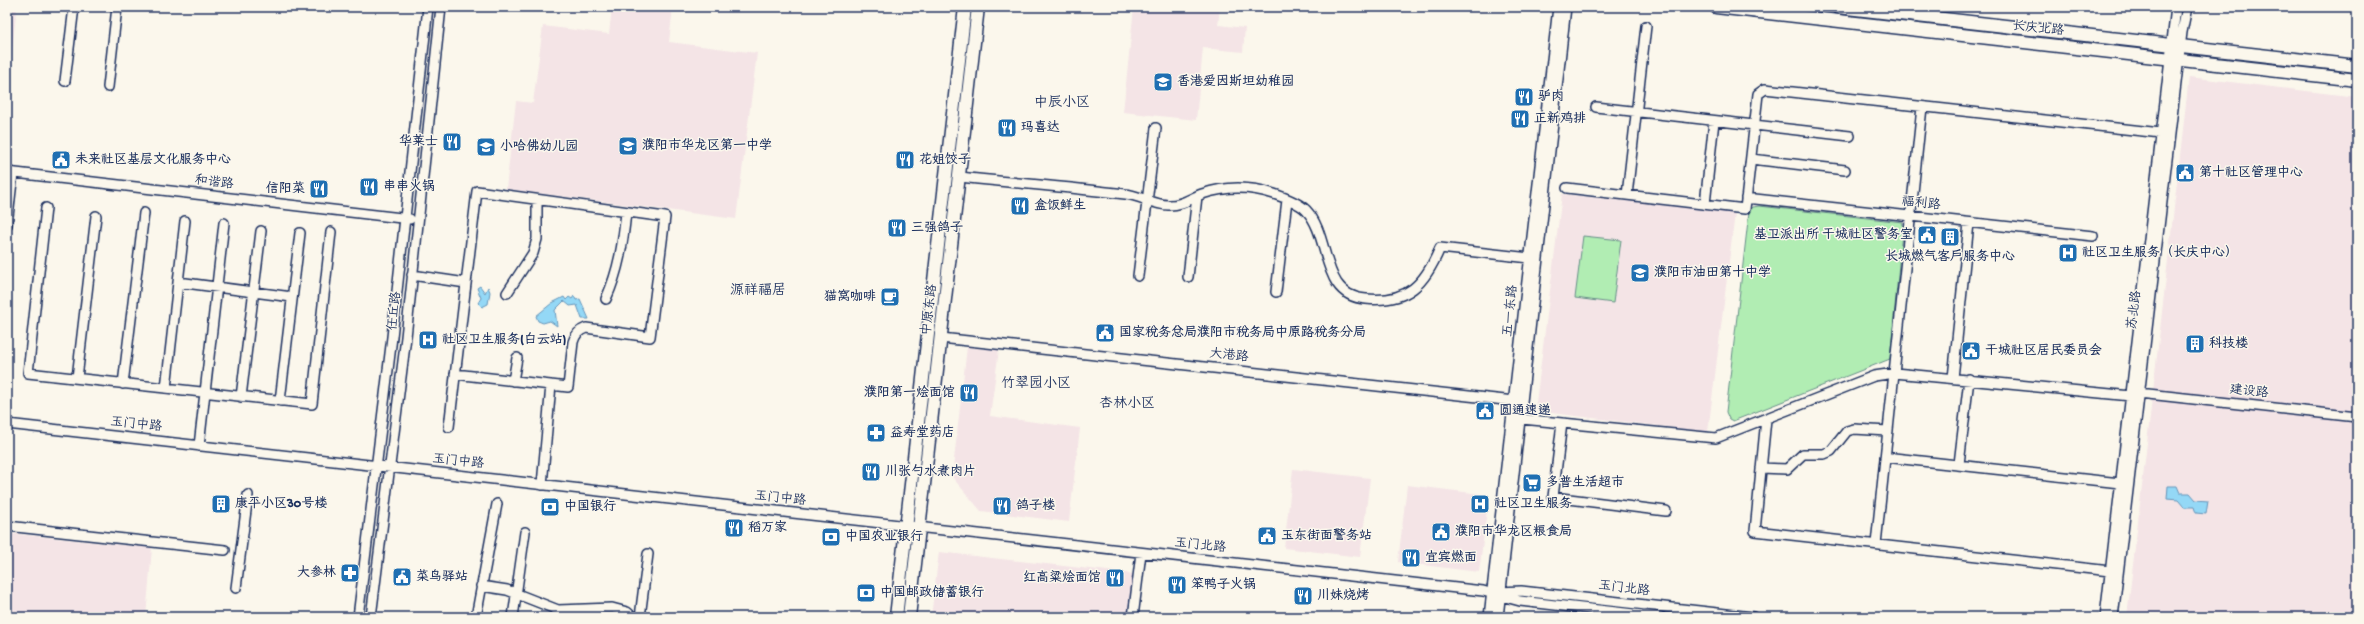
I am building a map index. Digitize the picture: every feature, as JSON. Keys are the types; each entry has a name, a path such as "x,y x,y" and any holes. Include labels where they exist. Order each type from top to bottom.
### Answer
{"main road":[{"name":"中原东路","path":"896,617 965,7"},
{"name":"中原东路","path":"909,617 978,7"},
{"name":"长庆北路","path":"1716,7 2357,80"},
{"name":"长庆北路","path":"1838,7 2357,66"}],"street":[{"path":"65,81 74,7"},
{"path":"108,86 118,7"},
{"name":"任丘路","path":"358,617 377,466 428,7"},
{"name":"任丘路","path":"371,617 412,276 441,7"},
{"name":"五一东路","path":"1516,418 1514,402 1558,7"},
{"name":"五一东路","path":"1498,617 1498,593 1516,418 1566,7"},
{"name":"苏北路","path":"2176,7 2176,46"},
{"name":"苏北路","path":"2113,617 2161,133 2176,46 2188,7"},
{"path":"1627,195 1646,26"},
{"name":"苏北路","path":"2105,617 2120,483 2135,394 2174,59"},
{"path":"1567,188 1745,208 1758,94 1765,89 2161,133"},
{"path":"1596,107 1850,136"},
{"path":"1876,544 1895,373 1909,216 1922,107"},
{"path":"1705,204 1714,121"},
{"path":"1138,276 1156,128"},
{"path":"1751,159 1845,170"},
{"path":"7,225 10,172"},
{"name":"和谐路","path":"10,172 418,220"},
{"path":"959,177 1126,194 1167,206 1177,205 1197,196 1216,190 1238,188 1258,190 1287,200 1306,210 1314,221 1331,274 1343,292 1351,296 1366,299 1382,299 1409,292 1420,283 1430,271 1440,248 1530,258"},
{"path":"449,427 455,374 477,191 666,217 650,336 586,328 580,331 575,336 573,342 568,386 455,374"},
{"path":"1188,277 1197,196"},
{"name":"福利路","path":"1746,198 2093,236"},
{"path":"507,293 533,253 537,239 538,200"},
{"path":"1276,292 1287,200"},
{"path":"46,208 28,373 312,404 331,232"},
{"path":"606,299 619,264 626,212"},
{"path":"123,384 144,213"},
{"path":"77,378 96,216"},
{"path":"166,388 185,221"},
{"path":"199,446 224,223"},
{"path":"1953,378 1969,223"},
{"path":"241,397 261,231"},
{"path":"280,401 300,233"},
{"path":"412,276 466,283"},
{"path":"178,282 292,297"},
{"name":"大港路","path":"940,338 1514,402"},
{"path":"513,381 517,358"},
{"name":"建设路","path":"1516,418 1708,439 1716,438 1874,376 1895,373 2135,394 2357,417"},
{"path":"1959,464 1969,379"},
{"path":"542,485 551,385"},
{"path":"1766,418 1755,531 2110,571"},
{"path":"1562,423 1553,497 1666,511"},
{"name":"玉门中路","path":"7,424 906,526"},
{"path":"1761,468 1787,469 1803,454 1824,454 1831,451 1847,431 1854,429 1888,431"},
{"path":"1885,456 2120,483"},
{"path":"236,588 248,495"},
{"path":"476,617 497,504"},
{"path":"7,526 225,550"},
{"name":"玉门北路","path":"906,526 1498,593 1521,591 1753,617"},
{"path":"513,617 525,532"},
{"path":"1134,617 1141,553"},
{"path":"640,617 648,554"},
{"path":"481,586 496,587 558,610 612,608 627,612 633,617"},
{"name":"玉门北路","path":"1498,593 1520,601 1660,617"},
{"name":"五一东路","path":"1489,617 1498,593"}],"shaded area":[{"path":"7,7 17,7 7,92"},
{"name":"濮阳市华龙区第一中学","path":"612,7 673,7 669,42 757,53 736,219 506,189 516,101 533,103 543,26 609,34"},
{"name":"香港爱因斯坦幼稚园","path":"1134,7 1220,7 1218,25 1245,28 1243,52 1203,48 1196,120 1123,112"},
{"path":"2189,77 2357,97 2357,617 2127,617"},
{"name":"濮阳市油田第十中学","path":"1562,194 1735,213 1708,432 1535,411"},
{"path":"967,347 999,350 990,416 1080,428 1069,522 981,511 952,477"},
{"path":"1293,469 1370,478 1360,557 1284,548"},
{"path":"1407,485 1489,495 1479,572 1398,562"},
{"path":"7,533 152,548 146,617 7,617"},
{"path":"939,552 1134,574 1128,617 931,617"}],"green space":[{"path":"1759,206 1903,222 1890,359 1733,421 1729,419 1726,412 1749,212 1753,207"},
{"path":"1583,236 1621,240 1613,303 1575,298"}],"water":[{"path":"480,286 485,293 488,287 490,292 488,304 482,307 478,303 481,298 477,288"},
{"path":"574,296 576,300 580,299 589,319 582,319 577,305 570,306 564,301 555,310 557,326 550,321 543,323 538,321 536,316 552,303 564,297 566,300 569,297 572,299"},
{"path":"2168,486 2177,486 2180,493 2190,493 2196,500 2208,501 2206,514 2196,513 2194,507 2184,507 2178,500 2167,499"}],"place":[{"name":"香港爱因斯坦幼稚园","path":"1163,82"},
{"name":"驴肉","path":"1524,97"},
{"name":"正新鸡排","path":"1520,119"},
{"name":"玛喜达","path":"1007,128"},
{"name":"华莱士","path":"452,142"},
{"name":"濮阳市华龙区第一中学","path":"628,146"},
{"name":"小哈佛幼儿园","path":"486,147"},
{"name":"未来社区基层文化服务中心","path":"61,160"},
{"name":"花姐饺子","path":"905,160"},
{"name":"第十社区管理中心","path":"2185,173"},
{"name":"串串火锅","path":"369,187"},
{"name":"信阳菜","path":"319,189"},
{"name":"盒饭鲜生","path":"1020,206"},
{"name":"三强鸽子","path":"897,228"},
{"name":"基卫派出所 干城社区警务室","path":"1927,235"},
{"name":"长城燃气客户服务中心","path":"1950,237"},
{"name":"社区卫生服务（长庆中心）","path":"2068,253"},
{"name":"濮阳市油田第十中学","path":"1640,273"},
{"name":"猫窝咖啡","path":"890,297"},
{"name":"国家税务总局濮阳市税务局中原路税务分局","path":"1105,333"},
{"name":"社区卫生服务(白云站)","path":"428,340"},
{"name":"科技楼","path":"2195,344"},
{"name":"干城社区居民委员会","path":"1971,351"},
{"name":"濮阳第一烩面馆","path":"969,393"},
{"name":"圆通速递","path":"1485,411"},
{"name":"益寿堂药店","path":"876,433"},
{"name":"川张勺水煮肉片","path":"871,472"},
{"name":"多普生活超市","path":"1532,483"},
{"name":"康平小区30号楼","path":"221,504"},
{"name":"社区卫生服务","path":"1480,504"},
{"name":"鸽子楼","path":"1002,506"},
{"name":"中国银行","path":"550,507"},
{"name":"稻万家","path":"734,528"},
{"name":"濮阳市华龙区粮食局","path":"1441,532"},
{"name":"玉东街面警务站","path":"1267,536"},
{"name":"中国农业银行","path":"831,537"},
{"name":"宜宾燃面","path":"1411,558"},
{"name":"大参林","path":"350,573"},
{"name":"菜鸟驿站","path":"402,577"},
{"name":"红高粱烩面馆","path":"1115,578"},
{"name":"笨鸭子火锅","path":"1177,585"},
{"name":"中国邮政储蓄银行","path":"866,593"},
{"name":"川妹烧烤","path":"1303,596"}],"district":[{"name":"中辰小区","path":"1062,103"},
{"name":"源祥福居","path":"758,291"},
{"name":"竹翠园小区","path":"1036,384"},
{"name":"杏林小区","path":"1127,404"}]}
